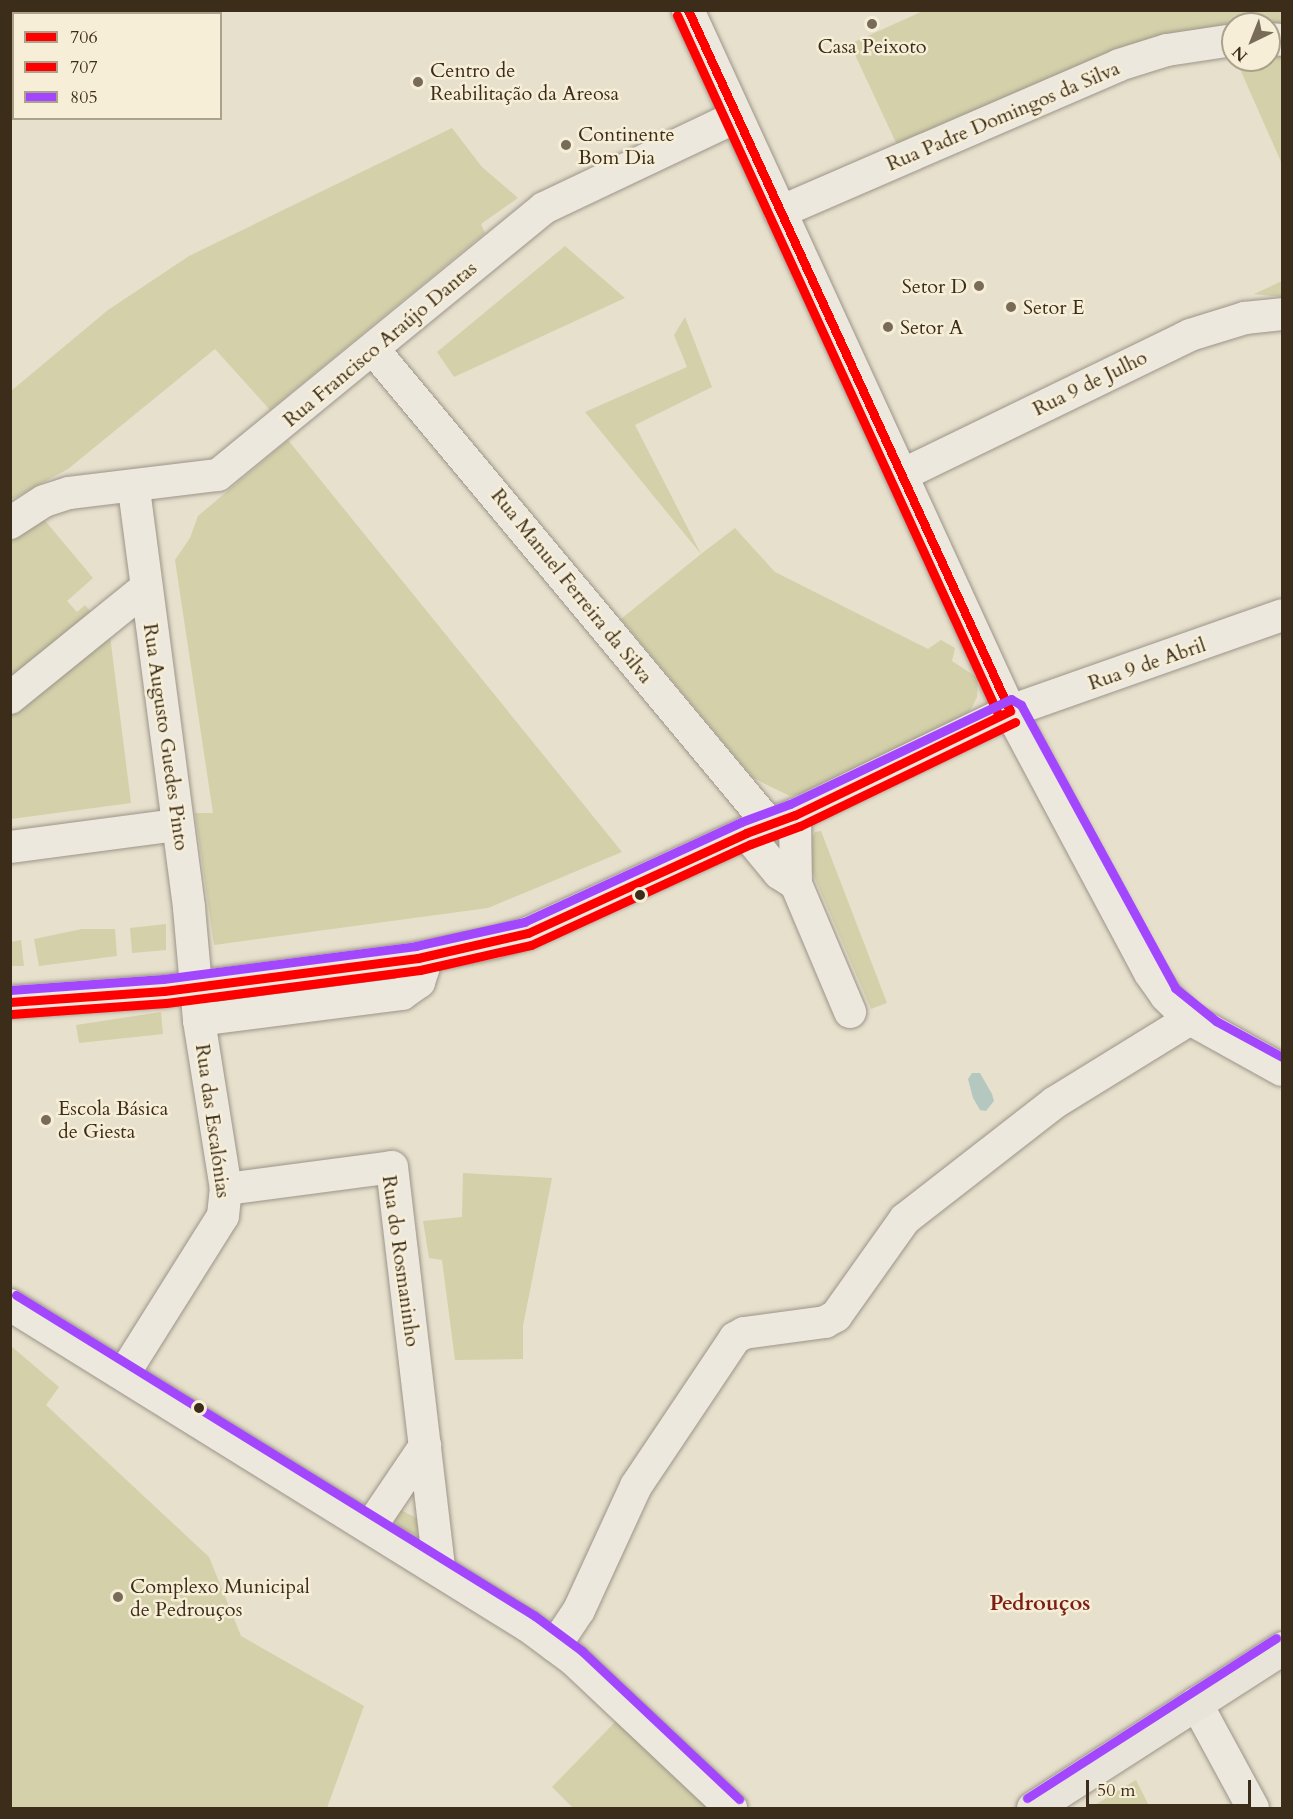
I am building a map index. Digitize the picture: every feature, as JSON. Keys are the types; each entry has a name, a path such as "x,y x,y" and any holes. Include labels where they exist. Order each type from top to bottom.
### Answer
{"main road":[{"path":"1033,1809 1282,1648"}],"street":[{"path":"688,10 780,212 904,474 1010,711 1150,973 1166,996 1190,1019 1282,1070"},
{"name":"Rua Padre Domingos da Silva","path":"780,212 1119,65 1167,50 1221,42"},
{"name":"Rua Francisco Araújo Dantas","path":"10,523 44,501 69,493 134,488 218,476 544,207 736,117"},
{"name":"Rua 9 de Julho","path":"904,474 1190,334 1245,318 1282,314"},
{"name":"Rua Manuel Ferreira da Silva","path":"373,350 770,824 799,866 796,884 850,1012"},
{"name":"Rua Augusto Guedes Pinto","path":"134,488 196,987"},
{"path":"10,698 146,588"},
{"name":"Rua 9 de Abril","path":"10,1002 196,987 418,958 528,933 770,824 1010,711 1282,615"},
{"name":"Rua Manuel Ferreira da Silva","path":"770,824 779,873 796,884"},
{"path":"10,848 177,825"},
{"path":"199,1020 402,994 419,982 423,970 418,958"},
{"name":"Rua das Escalónias","path":"125,1372 223,1216 226,1190 199,1020 196,987"},
{"path":"555,1646 579,1610 636,1486 735,1338 744,1333 825,1322 836,1316 905,1219 1054,1103 1190,1019"},
{"name":"Rua do Rosmaninho","path":"226,1190 392,1167 439,1569"},
{"path":"10,1305 125,1372 439,1569 555,1646 731,1809"},
{"path":"371,1526 425,1446"},
{"path":"1196,1703 1253,1809"}],"shaded area":[{"path":"923,11 1282,11 1282,26 1281,12 1221,12 1221,33 898,147 850,44"},
{"path":"1281,54 1282,54 1282,164 1241,72 1281,72"},
{"path":"452,128 482,167 518,198 481,224 485,233 270,410 215,349 68,469 11,500 11,391 108,310 189,256"},
{"path":"565,246 625,298 454,377 437,352"},
{"path":"1282,281 1282,297 1254,294"},
{"path":"685,317 712,387 635,425 701,554 585,412 687,367 674,335"},
{"path":"288,440 622,852 488,908 214,945 195,813 213,813 175,560 190,538 198,516"},
{"path":"42,517 93,578 67,601 77,612 85,605 110,636 131,803 11,819 10,543"},
{"path":"735,528 775,572 928,649 941,640 955,648 952,661 978,678 977,697 968,715 819,790 790,796 753,778 621,619"},
{"path":"821,831 887,1003 871,1009 807,860 809,843 815,832"},
{"path":"166,924 166,950 132,953 130,928"},
{"path":"82,929 115,929 117,956 39,966 34,939"},
{"path":"21,940 24,966 11,966 11,942"},
{"path":"405,976 405,984 216,1008 215,999"},
{"path":"161,1012 163,1034 79,1043 76,1025"},
{"path":"972,1073 980,1073 992,1094 994,1101 986,1111 980,1110 973,1098 968,1079"},
{"path":"463,1173 552,1178 523,1326 523,1359 455,1360 442,1260 429,1258 423,1221 462,1217"},
{"name":"Complexo Municipal de Pedrouços","path":"11,1346 59,1387 46,1405 209,1557 241,1636 364,1706 327,1808 11,1808"},
{"path":"399,1509 420,1520 417,1535 398,1528 395,1518"},
{"path":"616,1721 706,1807 573,1808 552,1787"},
{"path":"1136,1780 1150,1808 1090,1808"}],"transit line":[{"name":"706","path":"688,10 1010,711"},
{"name":"707","path":"677,15 999,716"},
{"name":"805","path":"10,990 163,979 416,946 524,922 741,822 790,804 1011,699 1021,705 1175,988 1216,1021 1282,1057"},
{"name":"706","path":"10,1002 164,991 418,958 528,933 746,833 795,815 1010,711"},
{"name":"707","path":"11,1014 166,1003 420,970 531,945 751,844 800,826 1015,722"},
{"name":"805","path":"16,1295 535,1616 582,1651 739,1799"},
{"name":"805","path":"1027,1798 1276,1638"}],"place":[{"name":"Casa Peixoto","path":"872,24"},
{"name":"Centro de Reabilitação da Areosa","path":"418,82"},
{"name":"Continente Bom Dia","path":"566,145"},
{"name":"Setor D","path":"979,286"},
{"name":"Setor E","path":"1011,307"},
{"name":"Setor A","path":"888,327"},
{"name":"Escola Básica de Giesta","path":"46,1120"},
{"name":"Complexo Municipal de Pedrouços","path":"118,1597"}],"district":[{"name":"Pedrouços","path":"1040,1604"}]}
